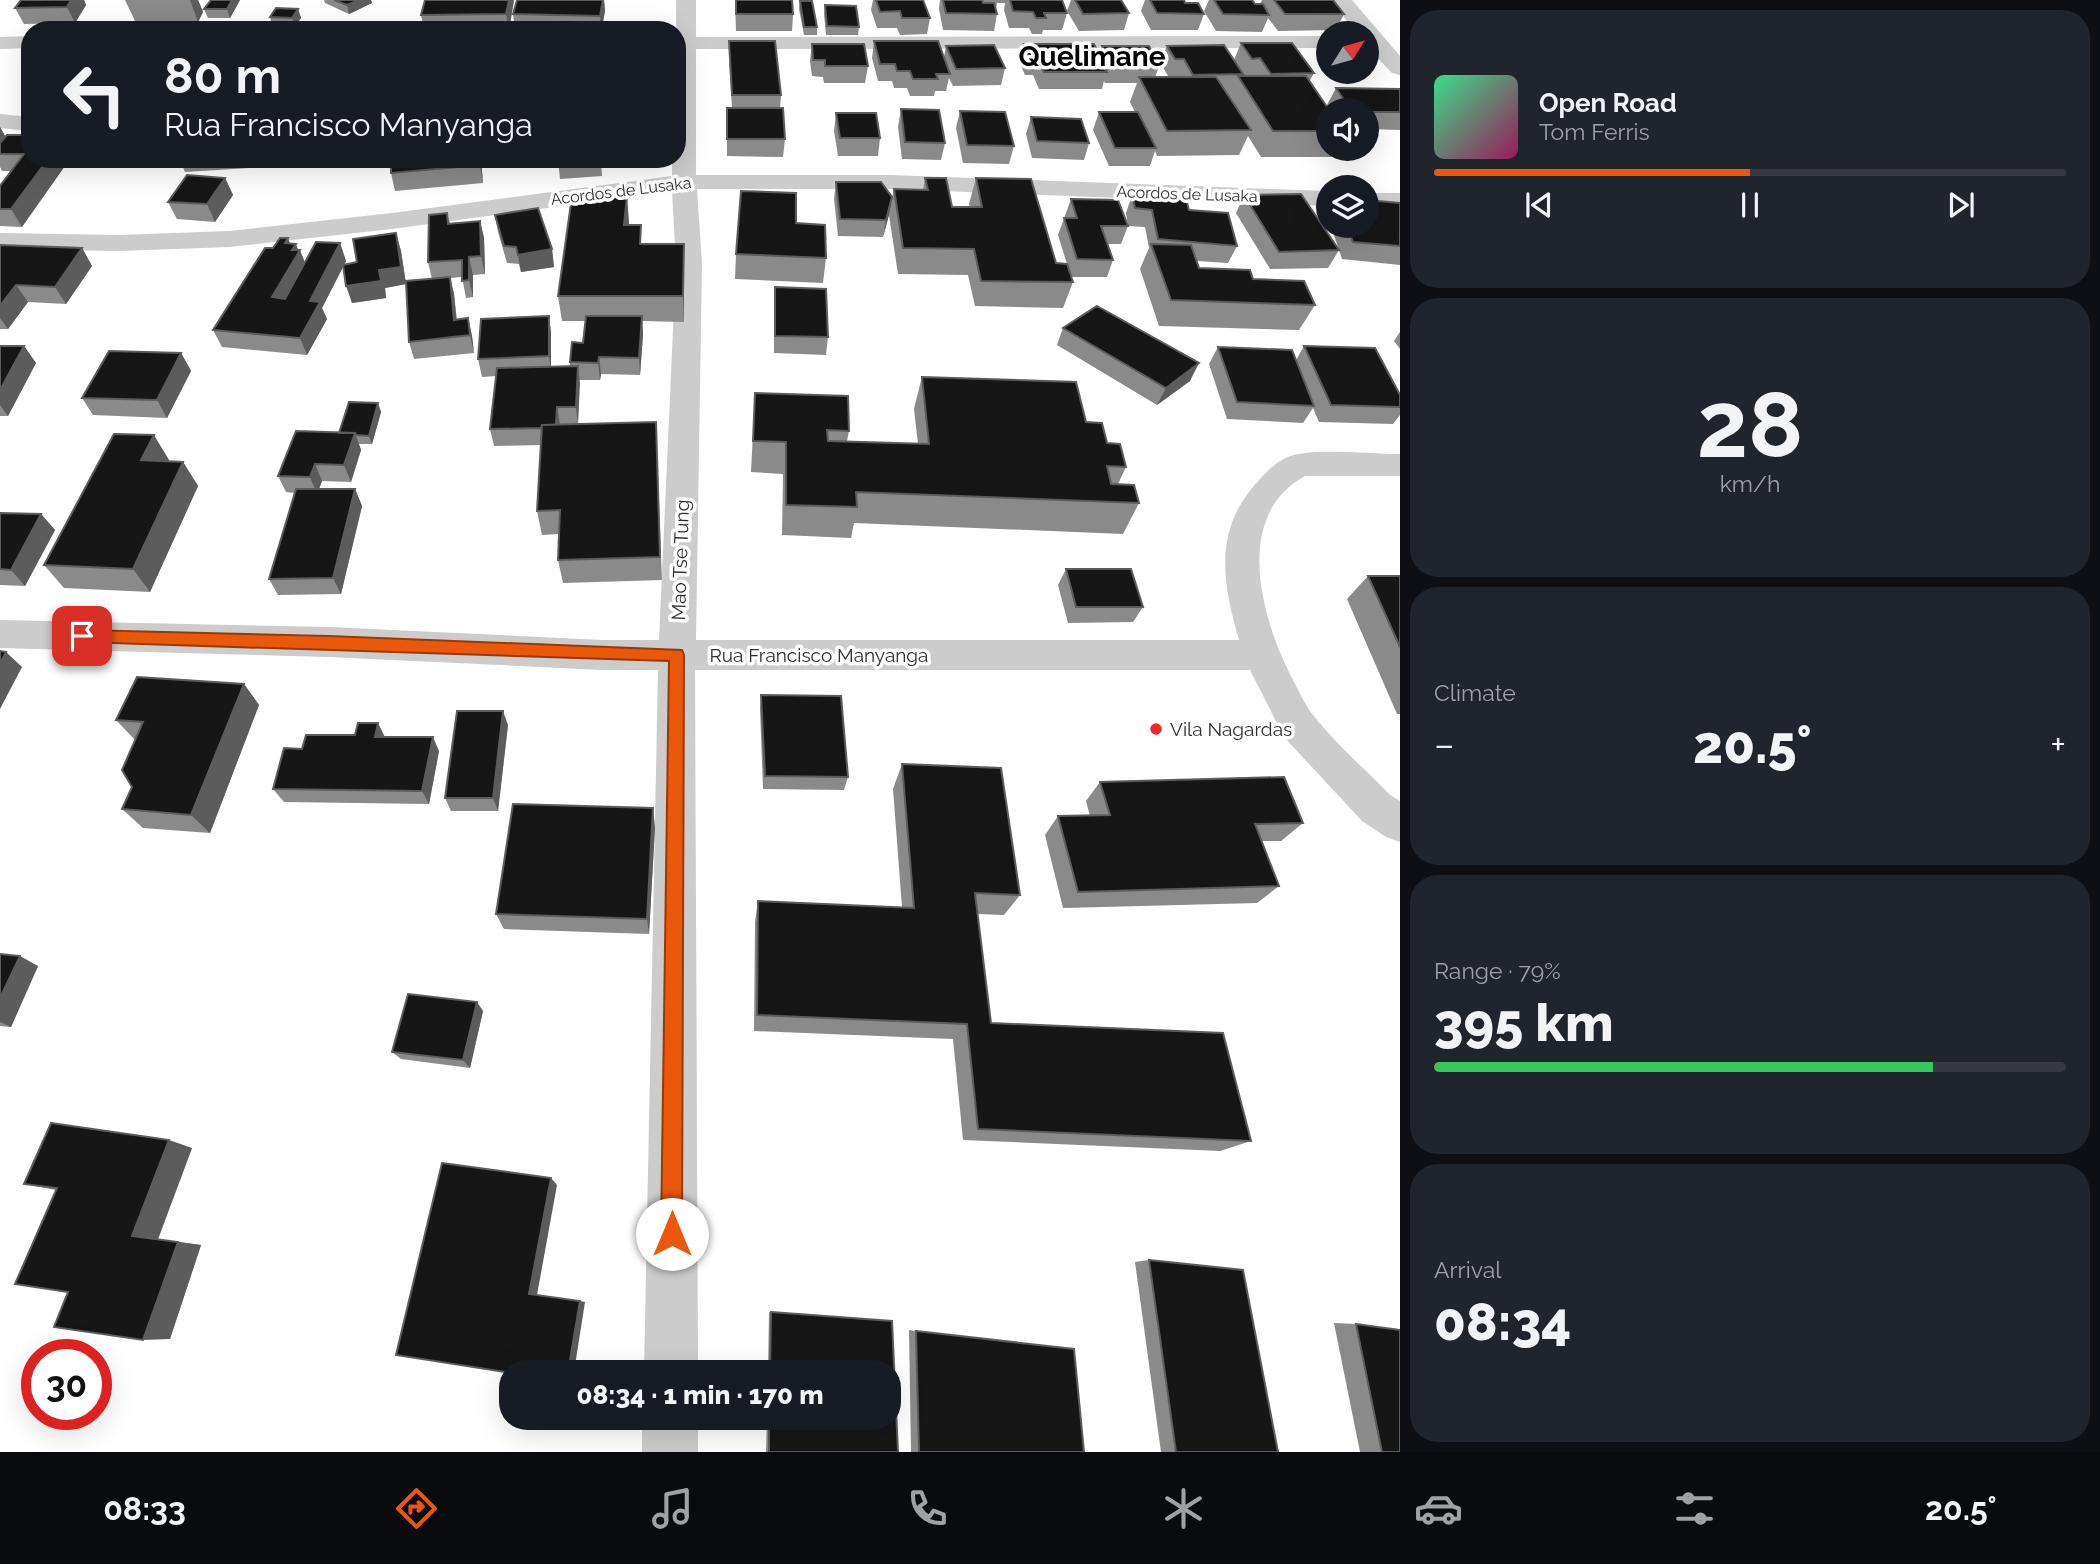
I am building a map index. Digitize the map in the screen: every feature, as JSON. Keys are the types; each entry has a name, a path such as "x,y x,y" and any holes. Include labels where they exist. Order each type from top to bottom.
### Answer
{"street":[{"name":"Mao Tse Tung","path":"684,21 686,0"},
{"path":"1341,0 1356,21"},
{"path":"0,43 21,42"},
{"path":"686,43 1316,42"},
{"path":"1379,49 1400,68"},
{"path":"0,121 21,123"},
{"name":"Mao Tse Tung","path":"671,1360 677,655 689,263 684,168"},
{"name":"Acordos de Lusaka","path":"0,241 118,243 230,239 392,221 684,182 890,182 1316,199"},
{"path":"1379,200 1400,201"},
{"path":"1400,465 1317,463 1300,466 1285,473 1257,503 1242,546 1243,593 1261,655 1298,725 1376,808 1400,824"},
{"name":"Rua Francisco Manyanga","path":"0,634 329,642 602,654 1261,655"},
{"path":"670,1430 670,1452"}],"building":[{"path":"21,0 71,0 67,7 15,8"},
{"path":"211,0 232,0 227,9 204,9"},
{"path":"334,0 359,0 347,5"},
{"path":"425,0 509,0 506,14 421,15"},
{"path":"517,0 603,0 600,16 513,14"},
{"path":"736,0 792,0 793,14 736,14"},
{"path":"876,0 923,0 930,18 902,18 900,11 880,12"},
{"path":"943,0 982,0 983,3 994,3 997,14 946,13"},
{"path":"1010,0 1062,0 1067,13 1044,13 1046,18 1036,18 1033,12 1013,11"},
{"path":"1075,0 1121,0 1129,13 1083,14"},
{"path":"1150,0 1184,0 1185,3 1198,3 1204,14 1157,13"},
{"path":"1214,0 1252,0 1255,4 1263,4 1269,15 1223,14"},
{"path":"1274,0 1333,0 1344,14 1285,14"},
{"path":"800,1 812,1 817,27 804,27"},
{"path":"825,5 856,6 859,27 827,26"},
{"path":"276,8 298,9 292,18 270,17"},
{"path":"729,41 775,41 781,95 732,95"},
{"path":"874,41 938,41 950,74 936,74 938,79 913,79 910,71 897,71 895,64 880,64"},
{"path":"1241,43 1292,43 1314,73 1271,74 1260,58 1252,59"},
{"path":"812,44 864,44 868,66 825,66 825,60 813,60"},
{"path":"1024,44 1094,44 1107,72 1044,72 1038,58 1029,58"},
{"path":"994,45 1005,68 956,69 946,46"},
{"path":"1224,45 1243,74 1193,75 1184,59 1175,59 1167,46"},
{"path":"1102,46 1149,46 1159,67 1111,66"},
{"path":"1238,76 1306,76 1321,98 1316,98 1316,131 1273,131"},
{"path":"1139,77 1216,77 1251,130 1167,131"},
{"path":"1336,88 1400,89 1400,112 1379,112 1379,98 1343,98"},
{"path":"727,108 783,108 785,139 727,139"},
{"path":"901,109 939,110 945,143 905,142"},
{"path":"960,111 1005,112 1014,146 967,145"},
{"path":"1099,112 1138,112 1156,148 1115,148"},
{"path":"836,113 876,113 880,138 840,138"},
{"path":"1031,117 1081,119 1089,143 1037,141"},
{"path":"7,135 21,135 21,154 0,154 0,143"},
{"path":"21,158 21,168 41,168 11,209 0,209 0,186"},
{"path":"391,168 447,168 391,173"},
{"path":"187,175 225,178 207,204 168,202"},
{"path":"925,178 946,178 952,207 982,207 976,178 1031,179 1056,263 1067,264 1073,282 981,281 974,249 903,248 894,189 928,190"},
{"path":"836,182 881,182 892,197 886,220 840,219"},
{"path":"741,191 796,193 796,223 825,225 826,258 736,254"},
{"path":"1301,194 1316,216 1316,238 1331,238 1339,250 1279,252 1244,195"},
{"path":"1132,195 1186,199 1189,210 1228,213 1237,246 1158,239 1152,210 1135,208"},
{"path":"572,196 627,196 624,225 641,225 640,244 684,244 683,296 558,296"},
{"path":"1071,199 1118,200 1128,226 1101,226 1113,260 1077,259 1064,218 1077,218"},
{"path":"1379,201 1400,203 1400,246 1353,242 1352,238 1379,238"},
{"path":"538,208 552,249 518,255 516,247 504,246 495,215"},
{"path":"447,213 448,224 480,221 481,256 469,257 469,280 462,281 462,260 428,262 429,215"},
{"path":"396,233 401,267 379,270 381,281 346,286 343,265 357,262 353,239"},
{"path":"280,238 288,238 285,243 296,244 292,250 300,250 272,297 285,299 316,242 340,243 310,301 320,302 300,338 213,330 265,248 273,248"},
{"path":"1151,244 1191,245 1199,268 1250,270 1253,279 1304,281 1315,305 1171,300"},
{"path":"0,245 82,248 55,287 16,285 0,306"},
{"path":"450,277 454,320 468,318 470,335 409,342 406,281"},
{"path":"775,287 826,289 828,337 775,336"},
{"path":"1097,306 1199,363 1166,388 1063,328"},
{"path":"549,316 549,356 478,359 481,319"},
{"path":"586,316 642,316 639,358 599,357 598,363 570,362 572,342 583,343"},
{"path":"0,346 24,346 0,390"},
{"path":"1304,346 1375,348 1400,395 1400,407 1331,405"},
{"path":"1218,347 1292,350 1314,406 1237,402"},
{"path":"109,351 181,353 157,400 82,398"},
{"path":"578,366 576,407 557,407 556,425 490,429 497,368"},
{"path":"922,377 1076,382 1086,422 1102,423 1107,443 1120,444 1126,467 1107,466 1111,484 1134,485 1139,503 856,492 857,507 786,505 786,442 753,441 755,393 848,396 849,431 827,430 828,441 929,444"},
{"path":"349,402 378,403 369,436 339,433"},
{"path":"656,422 660,557 558,560 560,510 537,511 542,425"},
{"path":"296,431 355,433 344,465 315,464 310,477 278,476"},
{"path":"114,434 154,435 141,460 183,462 133,569 44,565"},
{"path":"296,489 355,489 333,578 269,579"},
{"path":"0,513 41,514 11,570 0,569"},
{"path":"1066,569 1131,569 1143,607 1076,607"},
{"path":"1368,576 1400,576 1400,647"},
{"path":"0,651 6,652 0,664"},
{"path":"137,677 244,684 191,815 122,809 132,787 122,770 143,722 116,720"},
{"path":"761,695 841,696 848,777 765,776"},
{"path":"457,711 503,711 493,798 445,798"},
{"path":"358,723 378,723 375,737 433,737 422,791 273,789 284,748 302,749 306,735 355,735"},
{"path":"902,764 1001,768 1020,895 975,893 991,1023 1223,1033 1251,1141 978,1129 967,1024 757,1015 758,901 914,908"},
{"path":"1284,777 1303,823 1255,824 1279,886 1078,892 1058,816 1110,815 1100,782"},
{"path":"513,804 653,808 647,919 496,914"},
{"path":"0,954 20,956 0,998"},
{"path":"408,994 477,1002 463,1060 392,1052"},
{"path":"51,1123 169,1140 132,1236 178,1242 143,1340 54,1327 68,1292 15,1284 57,1188 24,1184"},
{"path":"442,1163 551,1178 529,1294 580,1301 570,1360 499,1360 499,1371 396,1355"},
{"path":"1149,1260 1243,1270 1278,1452 1176,1452"},
{"path":"771,1312 892,1321 894,1360 770,1360"},
{"path":"1356,1324 1400,1330 1400,1452 1382,1452"},
{"path":"916,1331 1074,1349 1084,1452 919,1452"},
{"path":"769,1430 897,1430 898,1452 769,1452"}],"place":[{"name":"Vila Nagardas","path":"1156,729"}],"district":[{"name":"Quelimane","path":"1092,56"}],"route":[{"path":"82,636 677,655 672,1234"}]}
